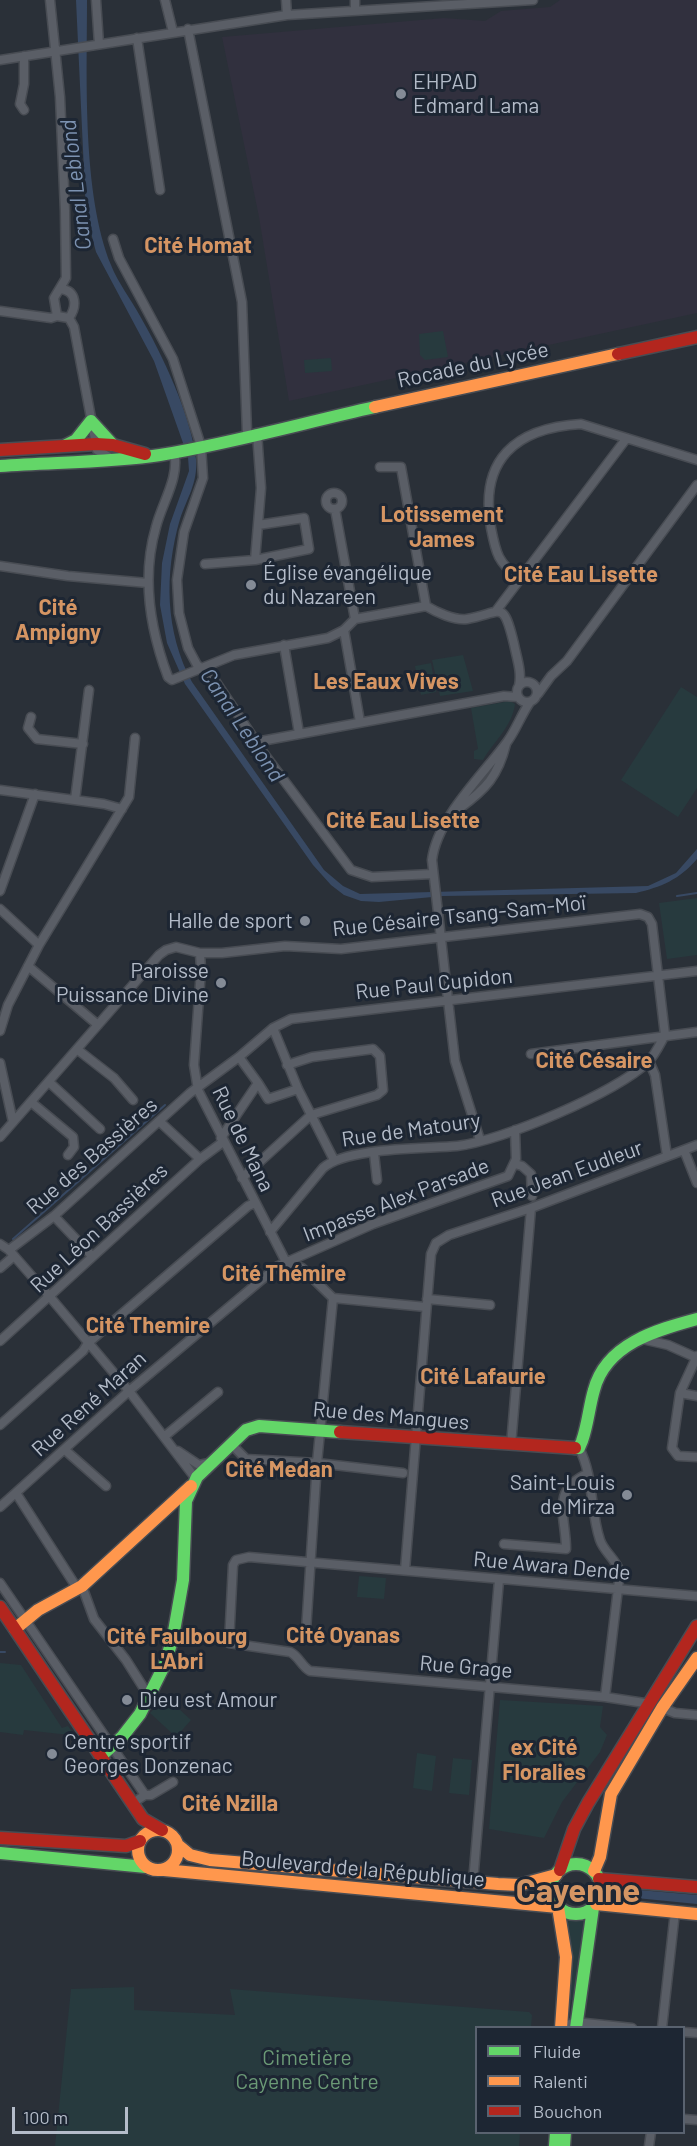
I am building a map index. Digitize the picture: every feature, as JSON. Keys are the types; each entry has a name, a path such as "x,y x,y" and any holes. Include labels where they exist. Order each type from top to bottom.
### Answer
{"street":[{"path":"50,0 60,97 65,211 66,278 54,298 57,316"},
{"path":"96,0 99,44"},
{"path":"165,0 173,32"},
{"path":"286,0 287,15"},
{"path":"0,60 188,29 355,5 533,0"},
{"path":"188,29 242,302 252,432 261,488 255,560"},
{"path":"137,38 160,190"},
{"path":"24,56 24,84 20,104 24,110"},
{"path":"113,239 119,258 174,359 201,446 204,478 184,532 177,580 182,629 192,659 199,670 212,676 256,742 351,870 372,877 433,878"},
{"path":"61,289 68,290 73,295 75,306 69,318"},
{"path":"0,311 51,318 57,316 69,318"},
{"path":"69,318 74,327 96,447 115,460"},
{"name":"Rocade du Lycée","path":"201,446 212,439 697,337"},
{"path":"91,421 113,445"},
{"path":"66,446 76,440 91,421"},
{"path":"519,579 504,568 496,555 488,506 489,483 501,460 519,441 531,434 563,425 581,424 697,460"},
{"name":"Rocade du Lycée","path":"0,466 115,460 158,455 245,439 252,432"},
{"path":"177,451 174,473 155,530 148,583 154,638 168,677 172,680 234,655 328,638 344,630 355,618 426,606 460,619 496,611 626,439"},
{"name":"Rocade du Lycée","path":"0,450 113,445 136,452 158,455"},
{"path":"82,462 96,447"},
{"path":"380,467 401,467 426,606"},
{"path":"480,1140 459,1079 436,910 433,878 436,841 454,812 484,790 502,760 506,744 519,718 530,702 551,675 567,661 697,485"},
{"path":"335,509 355,618"},
{"path":"205,564 255,560 309,549 304,518 258,525"},
{"path":"0,566 58,575 148,583"},
{"path":"496,611 509,624 520,671 522,689 519,718"},
{"path":"344,630 360,722"},
{"path":"284,645 299,733"},
{"path":"256,742 504,696 551,675"},
{"path":"522,689 536,686 538,694"},
{"path":"522,689 530,702"},
{"path":"75,800 89,690"},
{"path":"31,717 27,728 37,739 83,744"},
{"path":"0,1031 8,1005 39,945 122,809 132,786 135,738"},
{"path":"0,790 122,809"},
{"path":"0,891 35,794"},
{"path":"0,909 39,945"},
{"name":"Rue Césaire Tsang-Sam-Moï","path":"98,1024 166,950 176,947 200,953 222,953 285,946 341,949 640,914 648,917 652,924 658,975"},
{"name":"Rue de Mana","path":"200,953 201,970 194,1065 198,1090 286,1262"},
{"path":"0,1137 78,1050 98,1024 28,966"},
{"name":"Rue Paul Cupidon","path":"198,1090 273,1028 291,1019 697,971"},
{"path":"658,975 665,1035"},
{"path":"273,1028 310,1115 334,1160"},
{"path":"531,1054 697,1032"},
{"name":"Rue de Matoury","path":"270,1232 324,1168 334,1160 374,1153 461,1146 515,1130 560,1113 628,1077 649,1061 665,1035"},
{"path":"242,1178 310,1115 380,1094 383,1088 379,1054 368,1049 312,1057 287,1065"},
{"path":"78,1050 114,1078 133,1100"},
{"path":"239,1058 268,1099 298,1089"},
{"path":"649,1061 655,1075 667,1156"},
{"path":"0,1063 13,1122"},
{"path":"50,1082 100,1129"},
{"name":"Rue Léon Bassières","path":"0,1341 222,1140 258,1083"},
{"name":"Rue des Bassières","path":"0,1268 11,1253 159,1121 198,1090"},
{"path":"31,1102 73,1137 74,1147 68,1155"},
{"path":"159,1121 200,1159"},
{"name":"Impasse Alex Parsade","path":"286,1262 373,1224 506,1178 515,1164 515,1130"},
{"name":"Rue Jean Eudleur","path":"426,1303 432,1251 439,1240 697,1145"},
{"path":"684,1150 697,1184"},
{"path":"374,1153 377,1180"},
{"path":"515,1164 522,1166 531,1174 532,1196"},
{"path":"0,1425 88,1343 197,1248 255,1203"},
{"path":"511,1445 531,1208"},
{"path":"54,1216 92,1256"},
{"path":"0,1244 11,1253 50,1297 129,1391 173,1447 194,1483 185,1509 185,1551 178,1614 160,1684 113,1747 101,1756"},
{"path":"286,1262 302,1268 333,1298 490,1305"},
{"name":"Rue René Maran","path":"0,1507 129,1391 286,1262"},
{"path":"306,1631 317,1463 333,1298"},
{"path":"405,1570 426,1303"},
{"path":"605,1697 620,1572 614,1558 600,1542 587,1474 579,1448 588,1430 594,1389 605,1365 620,1349 697,1319"},
{"path":"642,1339 668,1345 697,1357 680,1393 672,1448 678,1456 697,1457"},
{"path":"165,1436 218,1392"},
{"path":"680,1393 697,1395"},
{"name":"Rue des Mangues","path":"20,1624 63,1594 80,1587 194,1483 212,1462 246,1430 258,1425 511,1445 579,1448"},
{"path":"231,1444 246,1459 317,1463 403,1473"},
{"path":"173,1447 199,1465 212,1462"},
{"path":"65,1450 106,1486"},
{"path":"504,1544 566,1549 566,1523 561,1500 566,1488 587,1474"},
{"path":"16,1493 80,1587 94,1618 126,1660 150,1698"},
{"path":"173,1500 181,1500 185,1509"},
{"name":"Rue Awara Dende","path":"297,1655 229,1643 233,1565 236,1560 241,1557 697,1596"},
{"path":"473,1882 499,1580"},
{"path":"0,1583 20,1624 101,1756 143,1819 171,1834 178,1845 177,1858 164,1870 0,1853"},
{"path":"0,1607 20,1624 113,1747 145,1795"},
{"path":"576,2025 611,1794 697,1626"},
{"name":"Rue Grage","path":"297,1655 302,1665 310,1671 605,1697 656,1706 675,1713 697,1715"},
{"path":"561,2026 566,1957 558,1906 552,1893 556,1875 574,1829 588,1803 656,1706 697,1658"},
{"path":"133,1803 173,1782"},
{"path":"143,1819 139,1858 146,1867"},
{"path":"0,1838 126,1846 153,1831 162,1830"},
{"name":"Boulevard de la République","path":"178,1845 190,1855 210,1860 473,1882 519,1884 556,1875"},
{"path":"556,1875 579,1864 598,1878 697,1887"},
{"name":"Boulevard de la République","path":"164,1870 558,1906"},
{"path":"558,1906 576,1914 596,1904 697,1914"},
{"path":"662,2026 675,1912"},
{"path":"561,2010 576,2025 595,2026"}],"shaded area":[{"path":"560,0 697,0 697,313 289,401 259,217 222,37 444,18 485,21 501,11 550,7"}],"green space":[{"path":"443,331 448,357 425,360 420,355 419,334"},
{"path":"331,358 332,371 305,373 304,360"},
{"path":"463,655 473,691 440,696 432,660"},
{"path":"431,663 436,692 421,695 415,666"},
{"path":"681,687 697,697 697,788 678,817 621,780"},
{"path":"510,701 515,704 506,727 483,760 474,759 474,751 478,749 471,708"},
{"path":"697,898 697,955 667,959 659,903"},
{"path":"359,1576 386,1578 384,1599 357,1597"},
{"path":"0,1663 21,1665 62,1728 68,1726 73,1733 70,1735 24,1730 23,1735 0,1732"},
{"path":"166,1697 191,1720 176,1737 150,1713"},
{"path":"500,1700 603,1706 600,1727 607,1735 600,1752 562,1802 544,1838 489,1829"},
{"path":"417,1753 436,1756 432,1791 413,1788"},
{"path":"453,1758 472,1760 469,1795 449,1793"},
{"path":"564,1917 575,1920 588,1918 575,2001 566,1999"},
{"name":"Cimetière Cayenne Centre","path":"134,1987 134,2010 235,2015 230,1989 529,2012 532,2015 531,2026 475,2026 475,2134 520,2134 519,2146 55,2146 71,1989"}],"water":[{"path":"76,0 87,0 88,135 95,204 102,236 114,272 149,331 166,366 182,404 196,459 194,483 180,519 175,540 170,582 172,623 176,643 192,682 324,870 343,886 360,894 648,886 676,873 697,849 697,859 676,877 662,885 636,893 443,896 379,902 361,901 344,895 331,885 313,865 185,684 167,643 160,605 162,563 170,524 189,471 188,457 154,361 96,252 86,214"},
{"path":"546,1882 697,1895 697,1904 545,1889"}],"waterway":[{"path":"677,896 697,893"},
{"path":"13,1239 165,1105"},
{"path":"0,1652 5,1652"}],"traffic: fast":[{"path":"0,466 100,461 160,455 241,439 375,407"},
{"path":"66,445 76,440 91,421 113,445"},
{"path":"575,1448 579,1448 582,1441 594,1390 600,1374 609,1361 635,1341 665,1328 697,1319"},
{"path":"101,1756 122,1737 140,1714 165,1664 173,1637 183,1580 186,1501 197,1477 246,1430 259,1426 340,1432"},
{"path":"0,1853 146,1867"},
{"path":"576,1864 594,1871 601,1889 594,1907 576,1914 558,1907 551,1889 558,1871 576,1864"},
{"path":"576,2026 593,1908"},
{"path":"555,2146 556,2134"},
{"path":"564,2146 565,2134"}],"traffic: slow":[{"path":"375,407 618,354"},
{"path":"15,1629 38,1610 82,1586 191,1486"},
{"path":"594,1871 600,1857 611,1794 662,1708 697,1658"},
{"path":"158,1830 166,1831 172,1836 177,1842 178,1850 177,1858 172,1864 166,1869 158,1870 150,1869 144,1864 139,1858 138,1850 139,1842 144,1836 150,1831 158,1830"},
{"path":"178,1845 190,1855 210,1860 498,1884 519,1885 556,1875"},
{"path":"164,1870 558,1907"},
{"path":"596,1904 697,1914"},
{"path":"558,1907 566,1957 561,2026"}],"traffic: jam":[{"path":"618,354 697,337"},
{"path":"0,450 96,444 113,445 145,454"},
{"path":"340,1432 575,1448"},
{"path":"0,1607 143,1819 162,1830"},
{"path":"560,1870 574,1829 588,1803 697,1626"},
{"path":"0,1838 126,1846 140,1841"},
{"path":"599,1879 697,1887"}],"place":[{"name":"EHPAD Edmard Lama","path":"401,94"},
{"name":"Église évangélique du Nazareen","path":"251,585"},
{"name":"Halle de sport","path":"305,921"},
{"name":"Paroisse Puissance Divine","path":"221,983"},
{"name":"Saint-Louis de Mirza","path":"627,1495"},
{"name":"Dieu est Amour","path":"127,1700"},
{"name":"Centre sportif Georges Donzenac","path":"52,1754"}],"district":[{"name":"Cité Homat","path":"198,246"},
{"name":"Lotissement James","path":"442,528"},
{"name":"Cité Eau Lisette","path":"581,575"},
{"name":"Cité Ampigny","path":"58,620"},
{"name":"Les Eaux Vives","path":"386,682"},
{"name":"Cité Eau Lisette","path":"403,821"},
{"name":"Cité Césaire","path":"594,1061"},
{"name":"Cité Thémire","path":"284,1274"},
{"name":"Cité Themire","path":"148,1326"},
{"name":"Cité Lafaurie","path":"483,1377"},
{"name":"Cité Medan","path":"279,1470"},
{"name":"Cité Oyanas","path":"343,1636"},
{"name":"Cité Faulbourg L'Abri","path":"177,1650"},
{"name":"ex Cité Floralies","path":"544,1760"},
{"name":"Cité Nzilla","path":"230,1804"},
{"name":"Cayenne","path":"578,1891"}],"water label":[{"name":"Canal Leblond","path":"76,185"},
{"name":"Canal Leblond","path":"242,725"}]}
